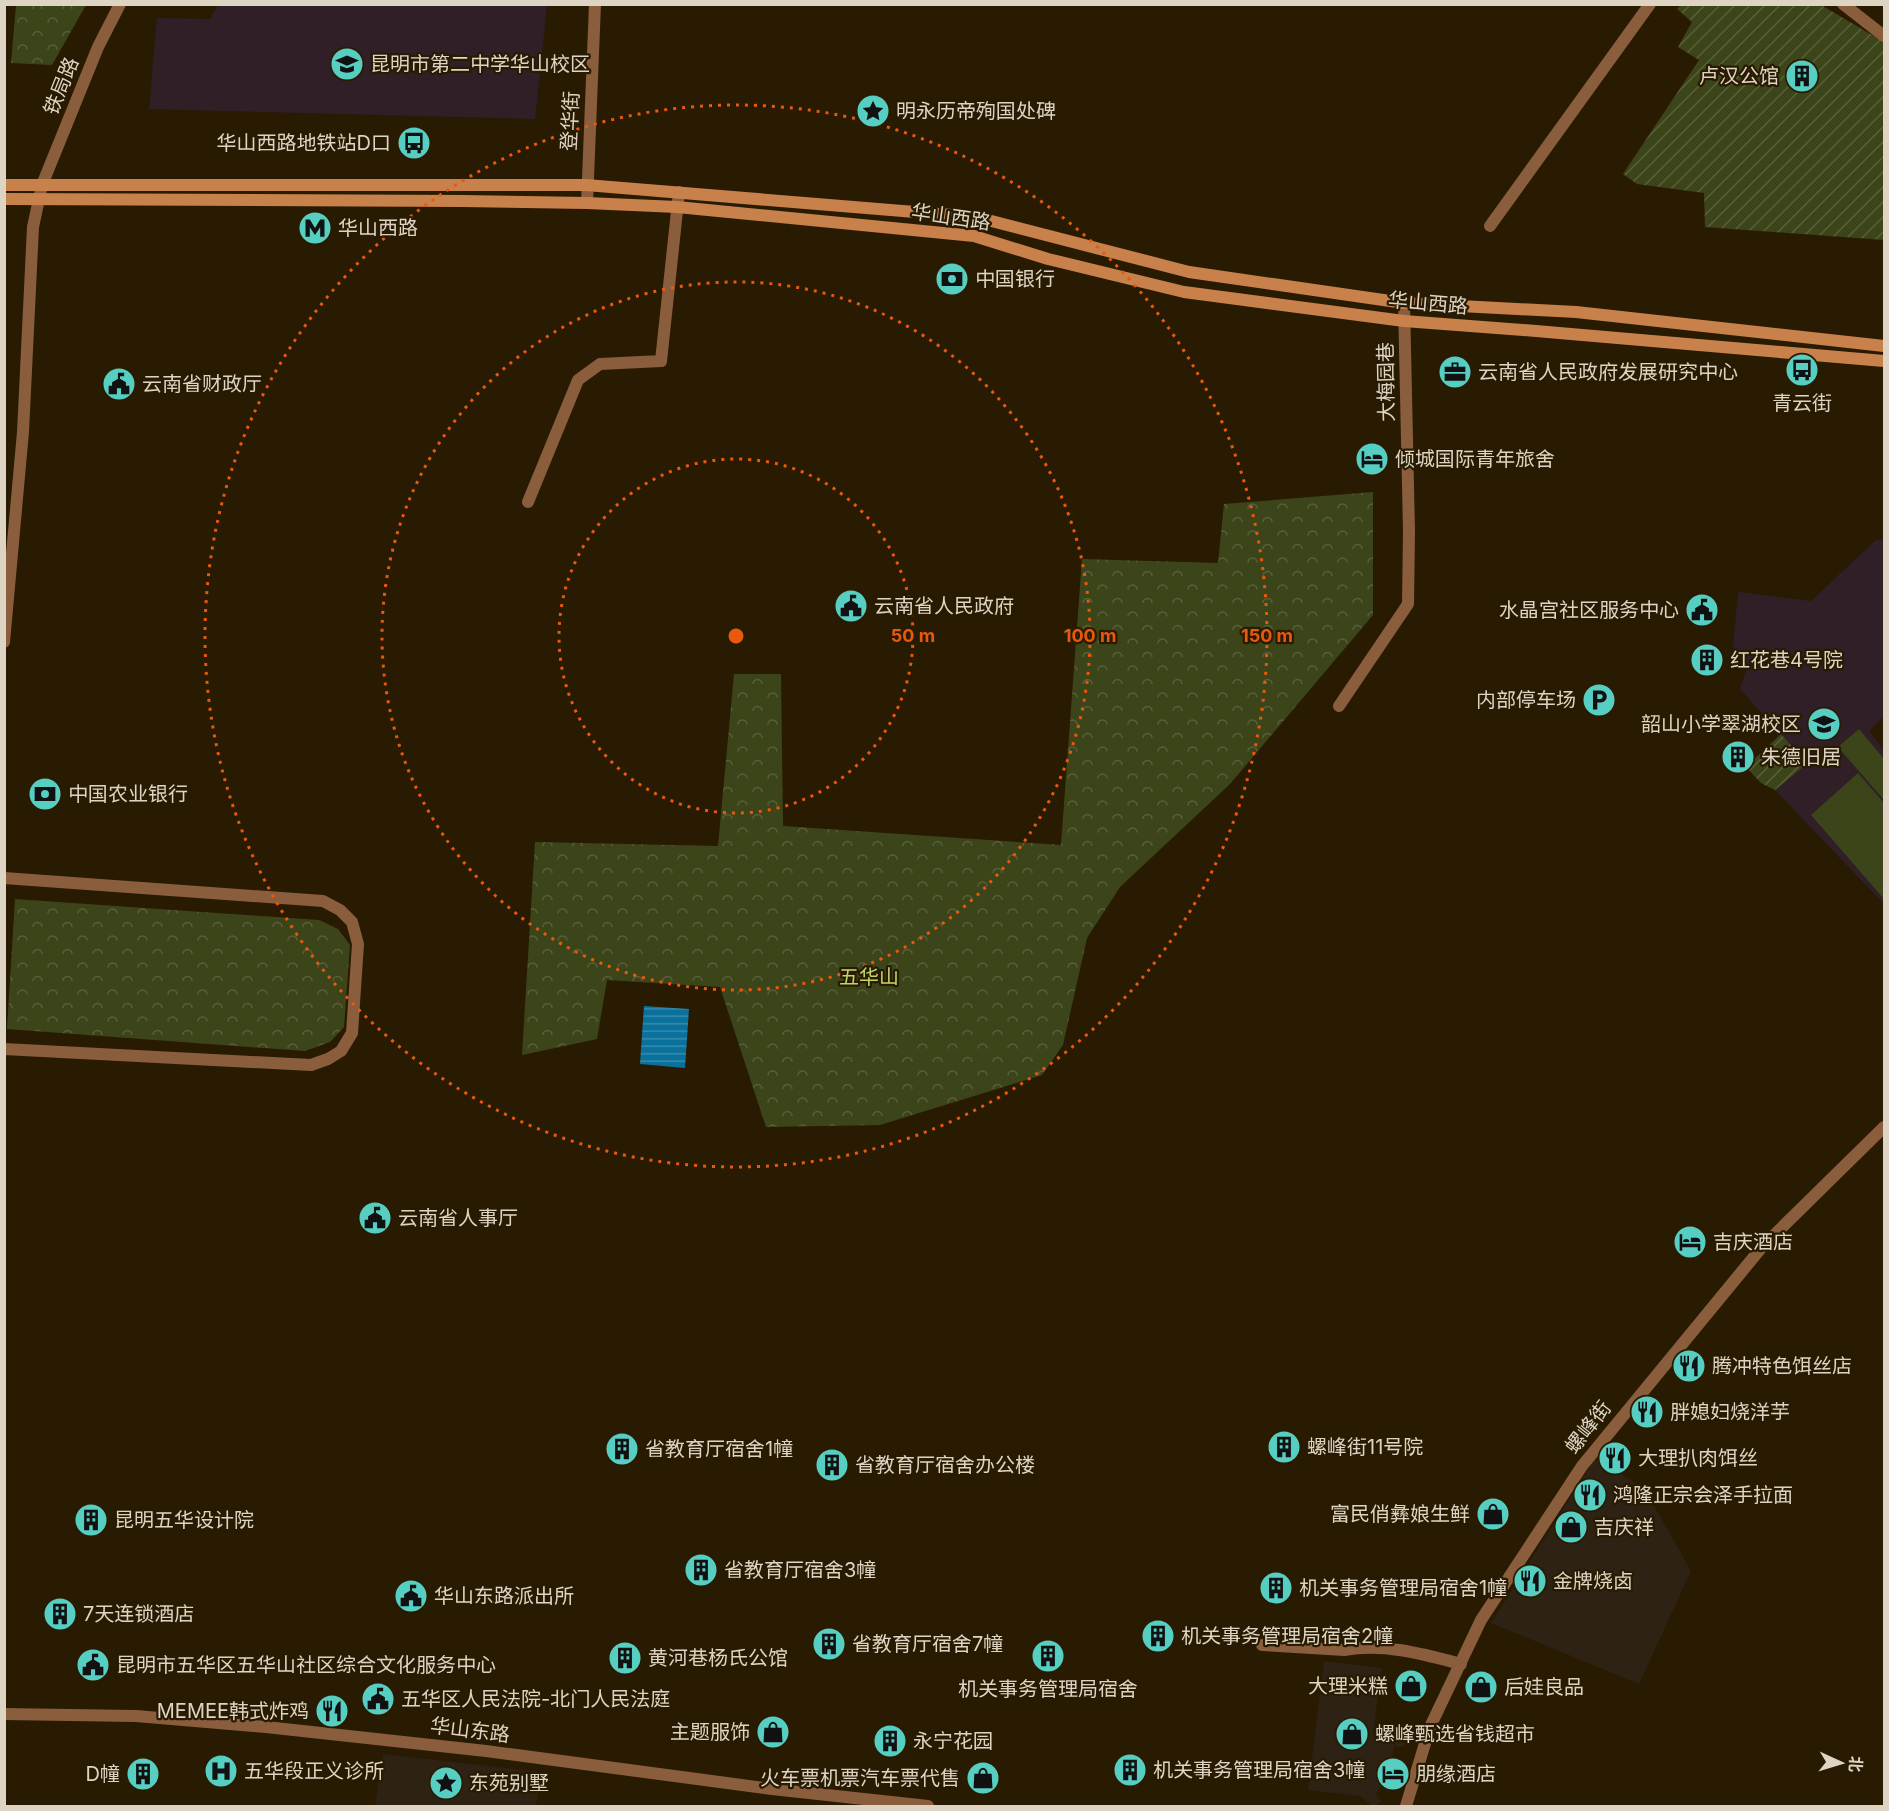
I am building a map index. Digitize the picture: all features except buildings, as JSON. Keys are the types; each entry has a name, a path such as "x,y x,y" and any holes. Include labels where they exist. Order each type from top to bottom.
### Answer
{"main road":[{"name":"华山西路","path":"4,185 586,185 884,209 976,217 1189,272 1404,303 1576,312 1884,346"},
{"name":"华山西路","path":"4,199 586,203 677,207 974,236 1048,259 1184,292 1404,321 1884,362"}],"street":[{"name":"铁局路","path":"4,642 23,432 33,227 42,184 98,46 120,4"},
{"name":"登华街","path":"586,203 595,4"},
{"path":"1490,226 1650,4"},
{"path":"1843,4 1884,36"},
{"path":"528,502 578,380 600,364 661,361 679,192"},
{"name":"大梅园巷","path":"1339,706 1408,604 1409,531 1404,303"},
{"path":"4,878 323,902 340,910 352,922 358,944 352,1033 341,1051 311,1065 4,1048"},
{"name":"螺峰街","path":"1406,1806 1430,1727 1480,1620 1582,1466 1761,1248 1884,1127"},
{"path":"1262,1645 1344,1650 1392,1649 1461,1664"},
{"name":"华山东路","path":"4,1714 136,1716 266,1727 486,1750 772,1789 928,1806"}],"shaded area":[{"name":"昆明市第二中学华山校区","path":"218,5 547,5 535,119 149,109 157,18 210,19"},
{"name":"韶山小学翠湖校区","path":"1876,540 1884,540 1884,716 1869,731 1884,750 1884,904 1775,790 1807,764 1740,689 1748,665 1733,647 1738,592 1811,601"},
{"path":"1595,1458 1644,1488 1691,1571 1639,1684 1491,1623"},
{"name":"螺峰甄选省钱超市","path":"1324,1661 1382,1668 1373,1732 1405,1736 1404,1747 1394,1746 1389,1779 1375,1794 1381,1801 1375,1806 1360,1796 1308,1790"},
{"path":"383,1754 541,1772 536,1806 375,1806"}],"green space":[{"path":"16,5 86,5 52,65 11,63"},
{"path":"1681,5 1821,5 1884,42 1884,240 1705,227 1704,193 1637,184 1623,174 1699,60 1678,47 1692,22 1677,9"},
{"name":"五华山","path":"1373,492 1373,615 1230,784 1120,887 1087,938 1063,1045 1042,1075 880,1125 766,1127 720,987 607,980 597,1039 522,1055 535,842 718,846 734,674 781,674 783,826 1061,845 1082,559 1218,563 1224,504"},
{"path":"1859,729 1884,759 1884,800 1838,747"},
{"path":"1781,734 1807,764 1775,790 1761,783 1746,767"},
{"path":"1858,773 1884,803 1884,899 1811,815"},
{"path":"15,899 319,920 338,929 350,945 344,1027 330,1042 305,1051 7,1029"}],"water":[{"path":"644,1006 689,1009 685,1068 640,1064"}],"place":[{"name":"昆明市第二中学华山校区","path":"347,64"},
{"name":"卢汉公馆","path":"1802,76"},
{"name":"明永历帝殉国处碑","path":"873,111"},
{"name":"华山西路地铁站D口","path":"414,143"},
{"name":"华山西路","path":"315,228"},
{"name":"中国银行","path":"952,279"},
{"name":"青云街","path":"1802,370"},
{"name":"云南省人民政府发展研究中心","path":"1455,372"},
{"name":"云南省财政厅","path":"119,384"},
{"name":"倾城国际青年旅舍","path":"1372,459"},
{"name":"云南省人民政府","path":"851,606"},
{"name":"水晶宫社区服务中心","path":"1702,610"},
{"name":"红花巷4号院","path":"1707,660"},
{"name":"内部停车场","path":"1599,700"},
{"name":"韶山小学翠湖校区","path":"1824,724"},
{"name":"朱德旧居","path":"1738,757"},
{"name":"中国农业银行","path":"45,794"},
{"name":"云南省人事厅","path":"375,1218"},
{"name":"吉庆酒店","path":"1690,1242"},
{"name":"腾冲特色饵丝店","path":"1689,1366"},
{"name":"胖媳妇烧洋芋","path":"1647,1412"},
{"name":"螺峰街11号院","path":"1284,1447"},
{"name":"省教育厅宿舍1幢","path":"622,1449"},
{"name":"大理扒肉饵丝","path":"1615,1458"},
{"name":"省教育厅宿舍办公楼","path":"832,1465"},
{"name":"鸿隆正宗会泽手拉面","path":"1590,1495"},
{"name":"富民俏彝娘生鲜","path":"1493,1514"},
{"name":"昆明五华设计院","path":"91,1520"},
{"name":"吉庆祥","path":"1571,1527"},
{"name":"省教育厅宿舍3幢","path":"701,1570"},
{"name":"金牌烧卤","path":"1530,1581"},
{"name":"机关事务管理局宿舍1幢","path":"1276,1588"},
{"name":"华山东路派出所","path":"411,1596"},
{"name":"7天连锁酒店","path":"60,1614"},
{"name":"机关事务管理局宿舍2幢","path":"1158,1636"},
{"name":"省教育厅宿舍7幢","path":"829,1644"},
{"name":"机关事务管理局宿舍","path":"1048,1656"},
{"name":"黄河巷杨氏公馆","path":"625,1658"},
{"name":"昆明市五华区五华山社区综合文化服务中心","path":"93,1665"},
{"name":"大理米糕","path":"1411,1686"},
{"name":"后娃良品","path":"1481,1687"},
{"name":"五华区人民法院-北门人民法庭","path":"378,1699"},
{"name":"MEMEE韩式炸鸡","path":"332,1711"},
{"name":"主题服饰","path":"773,1732"},
{"name":"螺峰甄选省钱超市","path":"1352,1734"},
{"name":"永宁花园","path":"890,1741"},
{"name":"机关事务管理局宿舍3幢","path":"1130,1770"},
{"name":"五华段正义诊所","path":"221,1771"},
{"name":"D幢","path":"143,1774"},
{"name":"朋缘酒店","path":"1393,1774"},
{"name":"火车票机票汽车票代售","path":"983,1778"},
{"name":"东苑别墅","path":"446,1783"}]}
